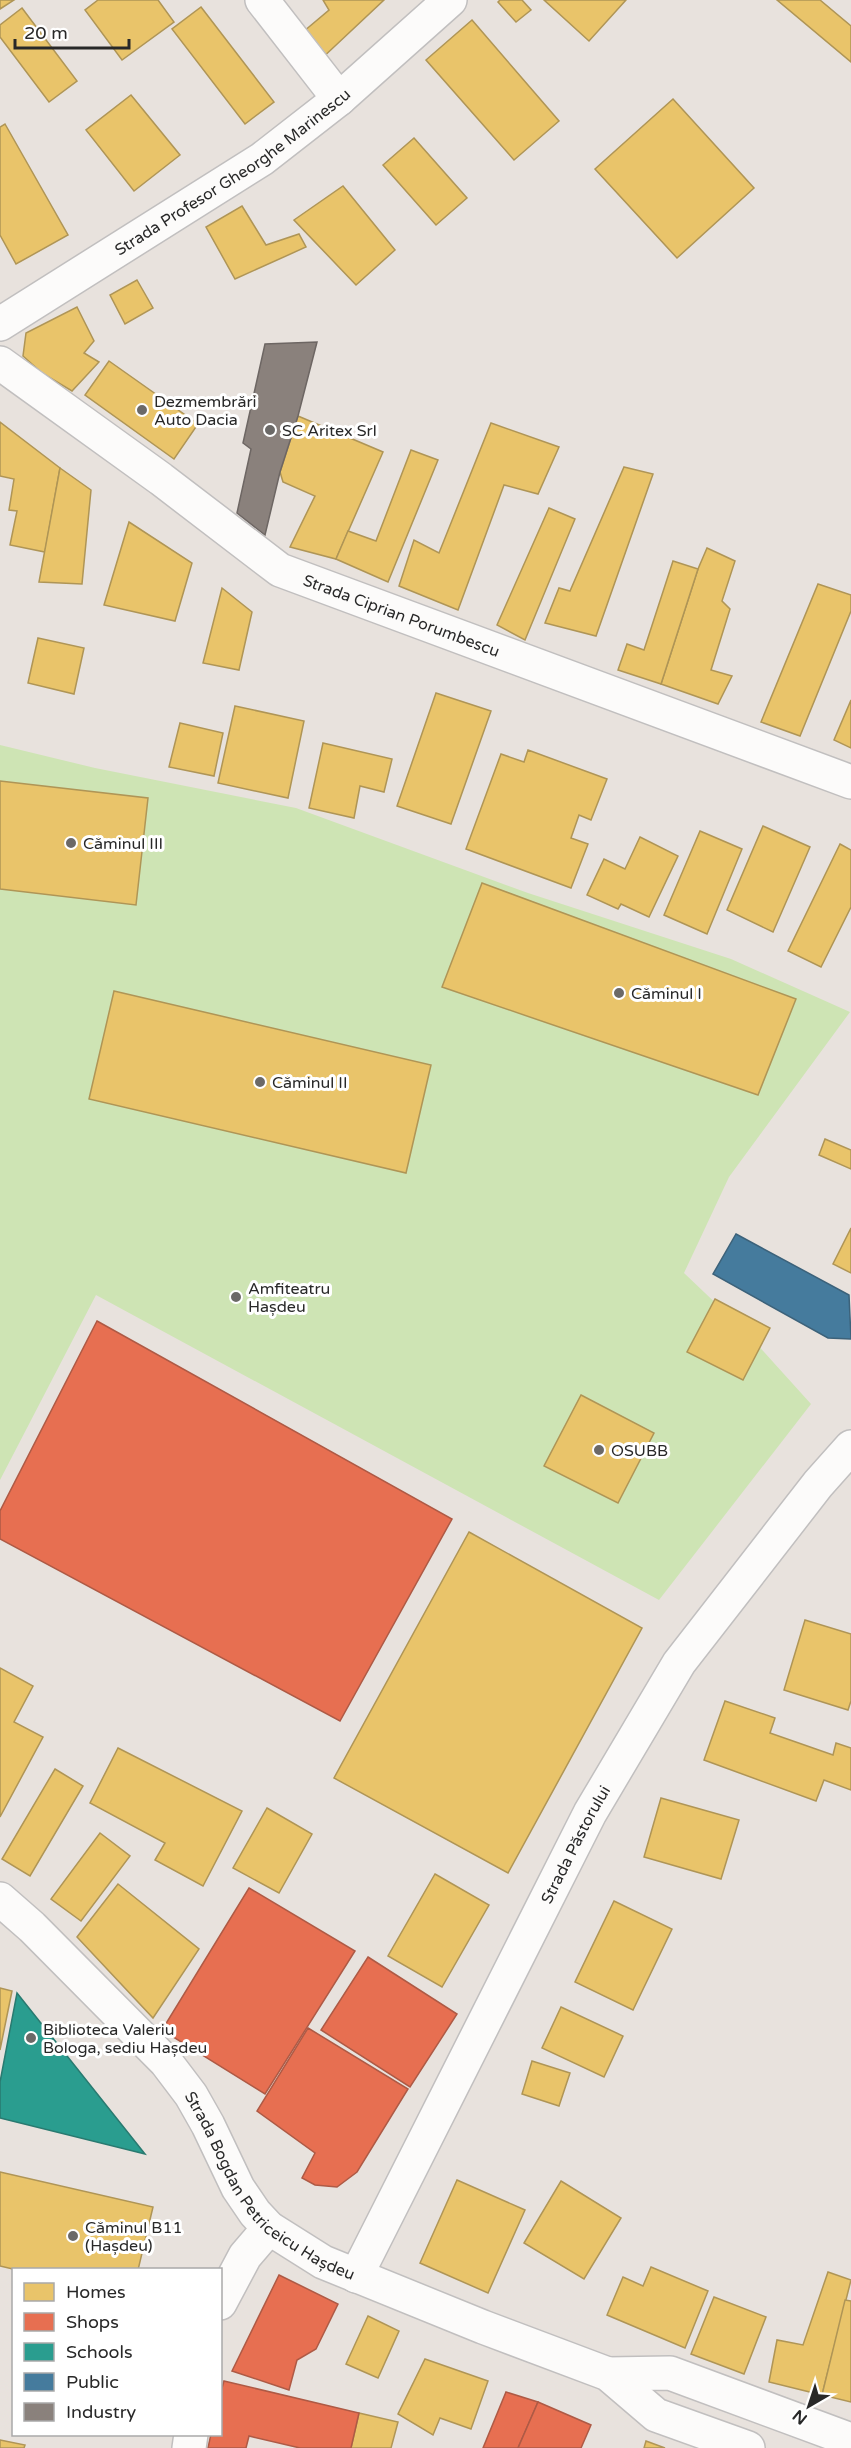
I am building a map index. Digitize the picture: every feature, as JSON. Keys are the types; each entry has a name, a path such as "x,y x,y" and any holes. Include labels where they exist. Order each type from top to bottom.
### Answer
{"street":[{"path":"262,0 339,99"},
{"name":"Strada Profesor Gheorghe Marinescu","path":"0,324 262,159 339,99 450,0"},
{"name":"Strada Ciprian Porumbescu","path":"0,363 161,479 280,570 851,782"},
{"name":"Strada Păstorului","path":"356,2276 590,1813 679,1663 818,1484 851,1447"},
{"name":"Strada Bogdan Petriceicu Hașdeu","path":"0,1899 32,1927 166,2062 191,2095 238,2188 255,2213 269,2228 322,2262 608,2374 656,2415 748,2448"},
{"path":"222,2299 245,2256 269,2228"},
{"name":"Strada Bogdan Petriceicu Hașdeu","path":"608,2374 670,2373 851,2440"}],"green space":[{"path":"0,745 95,768 296,808 528,893 731,959 850,1012 729,1177 684,1273 746,1332 811,1404 659,1600 96,1295 0,1480"}],"building: Homes":[{"path":"0,0 14,0 0,9"},
{"path":"98,0 158,0 174,22 122,60 85,10"},
{"path":"323,0 384,0 318,62 297,37 329,10"},
{"path":"500,0 522,0 531,10 516,22 498,2"},
{"path":"544,0 626,0 589,41"},
{"path":"777,0 820,0 851,26 851,62"},
{"path":"201,7 274,102 245,124 172,29"},
{"path":"22,8 77,81 49,102 0,37 0,25"},
{"path":"472,20 559,121 514,160 426,60"},
{"path":"131,95 180,155 134,191 86,130"},
{"path":"673,99 754,188 677,258 595,169"},
{"path":"5,124 68,235 16,264 0,235 0,127"},
{"path":"414,138 467,198 436,225 383,165"},
{"path":"343,186 395,250 356,285 294,220"},
{"path":"242,206 266,245 299,234 306,247 235,279 206,227"},
{"path":"137,280 153,308 125,324 110,295"},
{"path":"77,307 94,341 84,353 99,362 72,391 42,373 23,356 26,333"},
{"name":"Dezmembrări Auto Dacia","path":"109,361 198,424 174,459 85,395"},
{"path":"298,416 383,452 336,559 290,547 315,496 283,482 280,472"},
{"path":"0,422 60,468 45,552 10,545 17,511 9,510 14,479 0,476"},
{"path":"491,423 559,447 538,494 504,485 458,610 399,586 414,540 439,553"},
{"path":"411,450 438,460 388,582 336,559 348,531 376,541"},
{"path":"624,467 653,474 596,636 545,623 559,588 570,591"},
{"path":"60,468 91,490 82,584 39,582"},
{"path":"549,508 575,519 525,640 497,625"},
{"path":"129,522 192,563 175,621 104,605"},
{"path":"707,548 735,561 722,601 730,609 711,670 732,676 718,704 661,684"},
{"path":"673,561 698,569 661,684 618,670 627,644 644,650"},
{"path":"818,584 851,595 851,611 800,736 761,722"},
{"path":"222,588 252,612 239,670 203,663"},
{"path":"38,638 84,648 74,694 28,683"},
{"path":"436,693 491,711 451,824 397,806"},
{"path":"851,700 851,748 834,740"},
{"path":"235,706 304,721 288,798 218,783"},
{"path":"180,723 223,733 214,776 169,767"},
{"path":"323,743 392,759 384,792 360,786 354,818 309,808"},
{"path":"528,750 607,779 591,820 579,815 571,838 588,844 571,888 466,849 501,754 524,762"},
{"name":"Căminul III","path":"0,781 148,798 136,905 0,889"},
{"path":"763,826 810,847 773,932 727,910"},
{"path":"700,831 742,849 707,934 664,915"},
{"path":"640,837 678,856 649,917 621,904 618,909 587,895 604,859 625,869"},
{"path":"840,844 851,850 851,907 821,967 788,951"},
{"name":"Căminul I","path":"482,883 796,999 758,1095 442,987"},
{"name":"Căminul II","path":"114,991 431,1065 406,1173 89,1099"},
{"path":"825,1139 851,1150 851,1169 819,1155"},
{"path":"851,1228 851,1273 833,1264"},
{"path":"715,1299 770,1328 743,1380 687,1352"},
{"name":"OSUBB","path":"581,1395 654,1433 618,1503 544,1466"},
{"path":"469,1532 642,1628 508,1873 334,1778"},
{"path":"805,1620 851,1634 851,1701 848,1710 784,1690"},
{"path":"0,1668 33,1686 14,1722 43,1737 0,1817"},
{"path":"725,1701 775,1718 770,1733 833,1755 836,1743 851,1748 851,1790 824,1780 816,1801 704,1760"},
{"path":"118,1748 242,1811 203,1886 155,1860 165,1843 90,1803"},
{"path":"55,1769 83,1786 30,1876 2,1859"},
{"path":"661,1798 739,1820 721,1879 644,1857"},
{"path":"267,1808 312,1834 279,1893 233,1868"},
{"path":"100,1833 130,1856 81,1921 51,1899"},
{"path":"435,1874 489,1905 442,1987 388,1956"},
{"path":"118,1884 199,1949 153,2018 77,1937"},
{"path":"614,1901 672,1929 633,2010 575,1982"},
{"path":"0,1988 12,1991 0,2050"},
{"path":"561,2007 623,2036 604,2077 542,2048"},
{"path":"532,2061 570,2073 559,2106 522,2094"},
{"name":"Căminul B11 (Hașdeu)","path":"0,2172 153,2207 138,2268 12,2269 0,2266"},
{"path":"457,2180 525,2210 488,2293 420,2263"},
{"path":"561,2181 621,2218 584,2279 524,2243"},
{"path":"651,2267 708,2291 685,2348 607,2315 623,2277 643,2286"},
{"path":"828,2272 851,2280 822,2395 769,2382 777,2340 803,2345"},
{"path":"714,2297 766,2317 744,2374 691,2354"},
{"path":"845,2300 851,2301 851,2402 822,2395"},
{"path":"368,2316 399,2331 378,2378 346,2364"},
{"path":"425,2359 488,2381 471,2429 440,2418 433,2435 398,2414"},
{"path":"359,2413 398,2422 391,2448 351,2448"},
{"path":"0,2440 25,2445 24,2448 0,2448"},
{"path":"646,2441 665,2448 644,2448"}],"building: Shops":[{"path":"97,1321 452,1519 340,1721 0,1539 0,1511"},
{"path":"249,1888 355,1951 265,2094 162,2030"},
{"path":"368,1957 457,2014 410,2087 321,2030"},
{"path":"308,2028 408,2089 357,2172 337,2187 315,2185 302,2178 315,2153 257,2111"},
{"path":"279,2275 338,2304 316,2349 297,2360 289,2390 232,2371"},
{"path":"224,2381 359,2413 351,2448 300,2448 249,2436 246,2448 208,2448 211,2436 222,2436"},
{"path":"506,2392 538,2402 518,2448 483,2448"},
{"path":"538,2402 591,2425 581,2448 518,2448"}],"building: Schools":[{"name":"Biblioteca Valeriu Bologa, sediu Hașdeu","path":"17,1993 145,2154 0,2118 0,2082"}],"building: Public":[{"path":"736,1234 849,1295 851,1339 828,1338 713,1274"}],"building: Industry":[{"name":"SC Aritex Srl","path":"317,342 298,416 280,472 265,535 237,513 251,449 243,443 265,344"}],"place":[{"name":"Dezmembrări Auto Dacia","path":"142,410"},
{"name":"SC Aritex Srl","path":"270,430"},
{"name":"Căminul III","path":"71,843"},
{"name":"Căminul I","path":"619,993"},
{"name":"Căminul II","path":"260,1082"},
{"name":"Amfiteatru Hașdeu","path":"236,1297"},
{"name":"OSUBB","path":"599,1450"},
{"name":"Biblioteca Valeriu Bologa, sediu Hașdeu","path":"31,2038"},
{"name":"Căminul B11 (Hașdeu)","path":"73,2236"}]}
